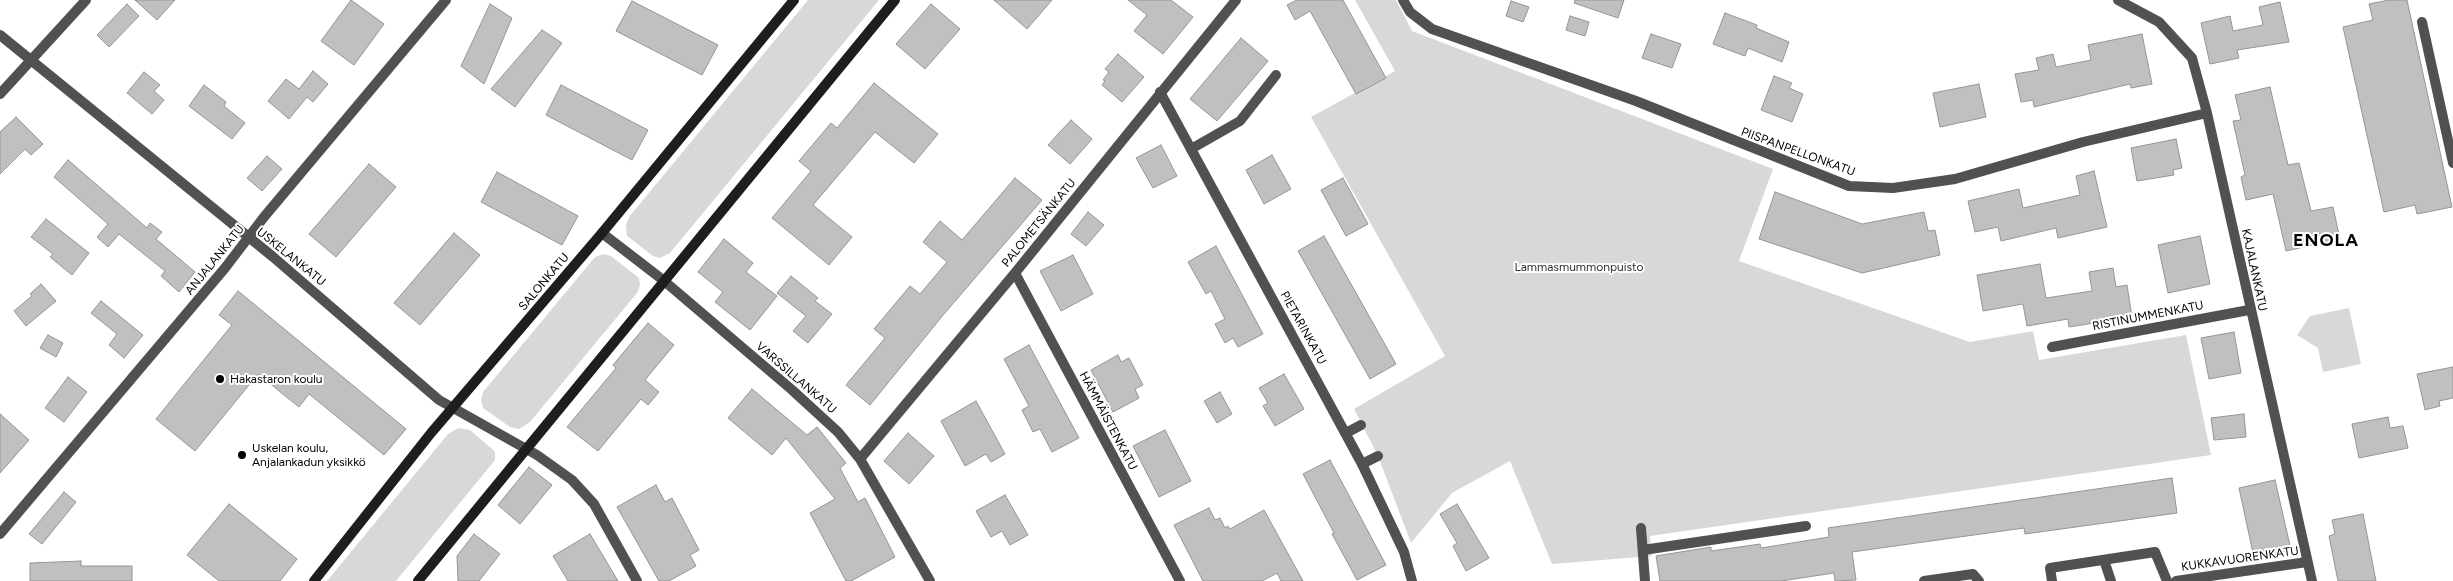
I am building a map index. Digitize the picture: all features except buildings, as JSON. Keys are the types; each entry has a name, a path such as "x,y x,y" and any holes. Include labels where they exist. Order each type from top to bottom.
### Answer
{"main road":[{"name":"SALONKATU","path":"314,581 452,408 602,233 794,0"},
{"path":"423,579 663,280 895,0"}],"street":[{"path":"0,94 86,0"},
{"name":"ANJALANKATU","path":"0,534 249,239 264,218 446,0"},
{"name":"PALOMETSÄNKATU","path":"860,459 1015,273 1236,0"},
{"name":"PIISPANPELLONKATU","path":"1403,0 1410,12 1432,29 1636,102 1849,186 1892,188 1955,179 2083,142 2207,113"},
{"name":"KAJALANKATU","path":"2118,0 2159,22 2192,58 2207,113 2312,581"},
{"path":"2422,22 2453,163"},
{"name":"USKELANKATU","path":"0,35 272,256 439,400 526,450 572,480 594,504 637,581"},
{"path":"1191,150 1240,121 1276,75"},
{"name":"PIETARINKATU","path":"1160,92 1362,464 1404,552 1412,581"},
{"name":"VARSSILLANKATU","path":"602,233 663,280 791,389 838,432 860,459 930,581"},
{"name":"HÄMMÄISTENKATU","path":"1015,273 1180,581"},
{"name":"RISTINUMMENKATU","path":"2052,347 2250,310"},
{"path":"1346,433 1361,425"},
{"path":"1362,464 1378,456"},
{"path":"1643,550 1806,526"},
{"path":"1641,528 1645,581"},
{"path":"2052,581 2050,568 2155,552 2167,581"},
{"path":"2104,560 2111,581"},
{"name":"KUKKAVUORENKATU","path":"2176,581 2307,562"},
{"path":"1924,581 1973,574 1978,581"}],"green space":[{"path":"808,0 879,0 670,253 660,258 653,256 627,236 626,225 629,217"},
{"name":"Lammasmummonpuisto","path":"1355,0 1396,0 1412,31 1773,169 1739,261 1970,342 2033,331 2039,360 2186,335 2211,455 1650,536 1652,556 1552,564 1510,461 1452,493 1411,543 1378,456 1354,409 1445,356 1311,117 1395,71"},
{"path":"604,254 611,256 639,278 640,285 637,293 530,422 519,429 510,427 483,408 481,400 483,392 595,257"},
{"path":"2349,308 2361,364 2323,372 2318,348 2297,335 2310,316"},
{"path":"458,428 470,430 491,448 495,452 495,460 396,581 327,581 448,434"}],"place":[{"name":"Hakastaron koulu","path":"220,379"},
{"name":"Uskelan koulu, Anjalankadun yksikkö","path":"242,455"}],"district":[{"name":"ENOLA","path":"2326,241"}]}
